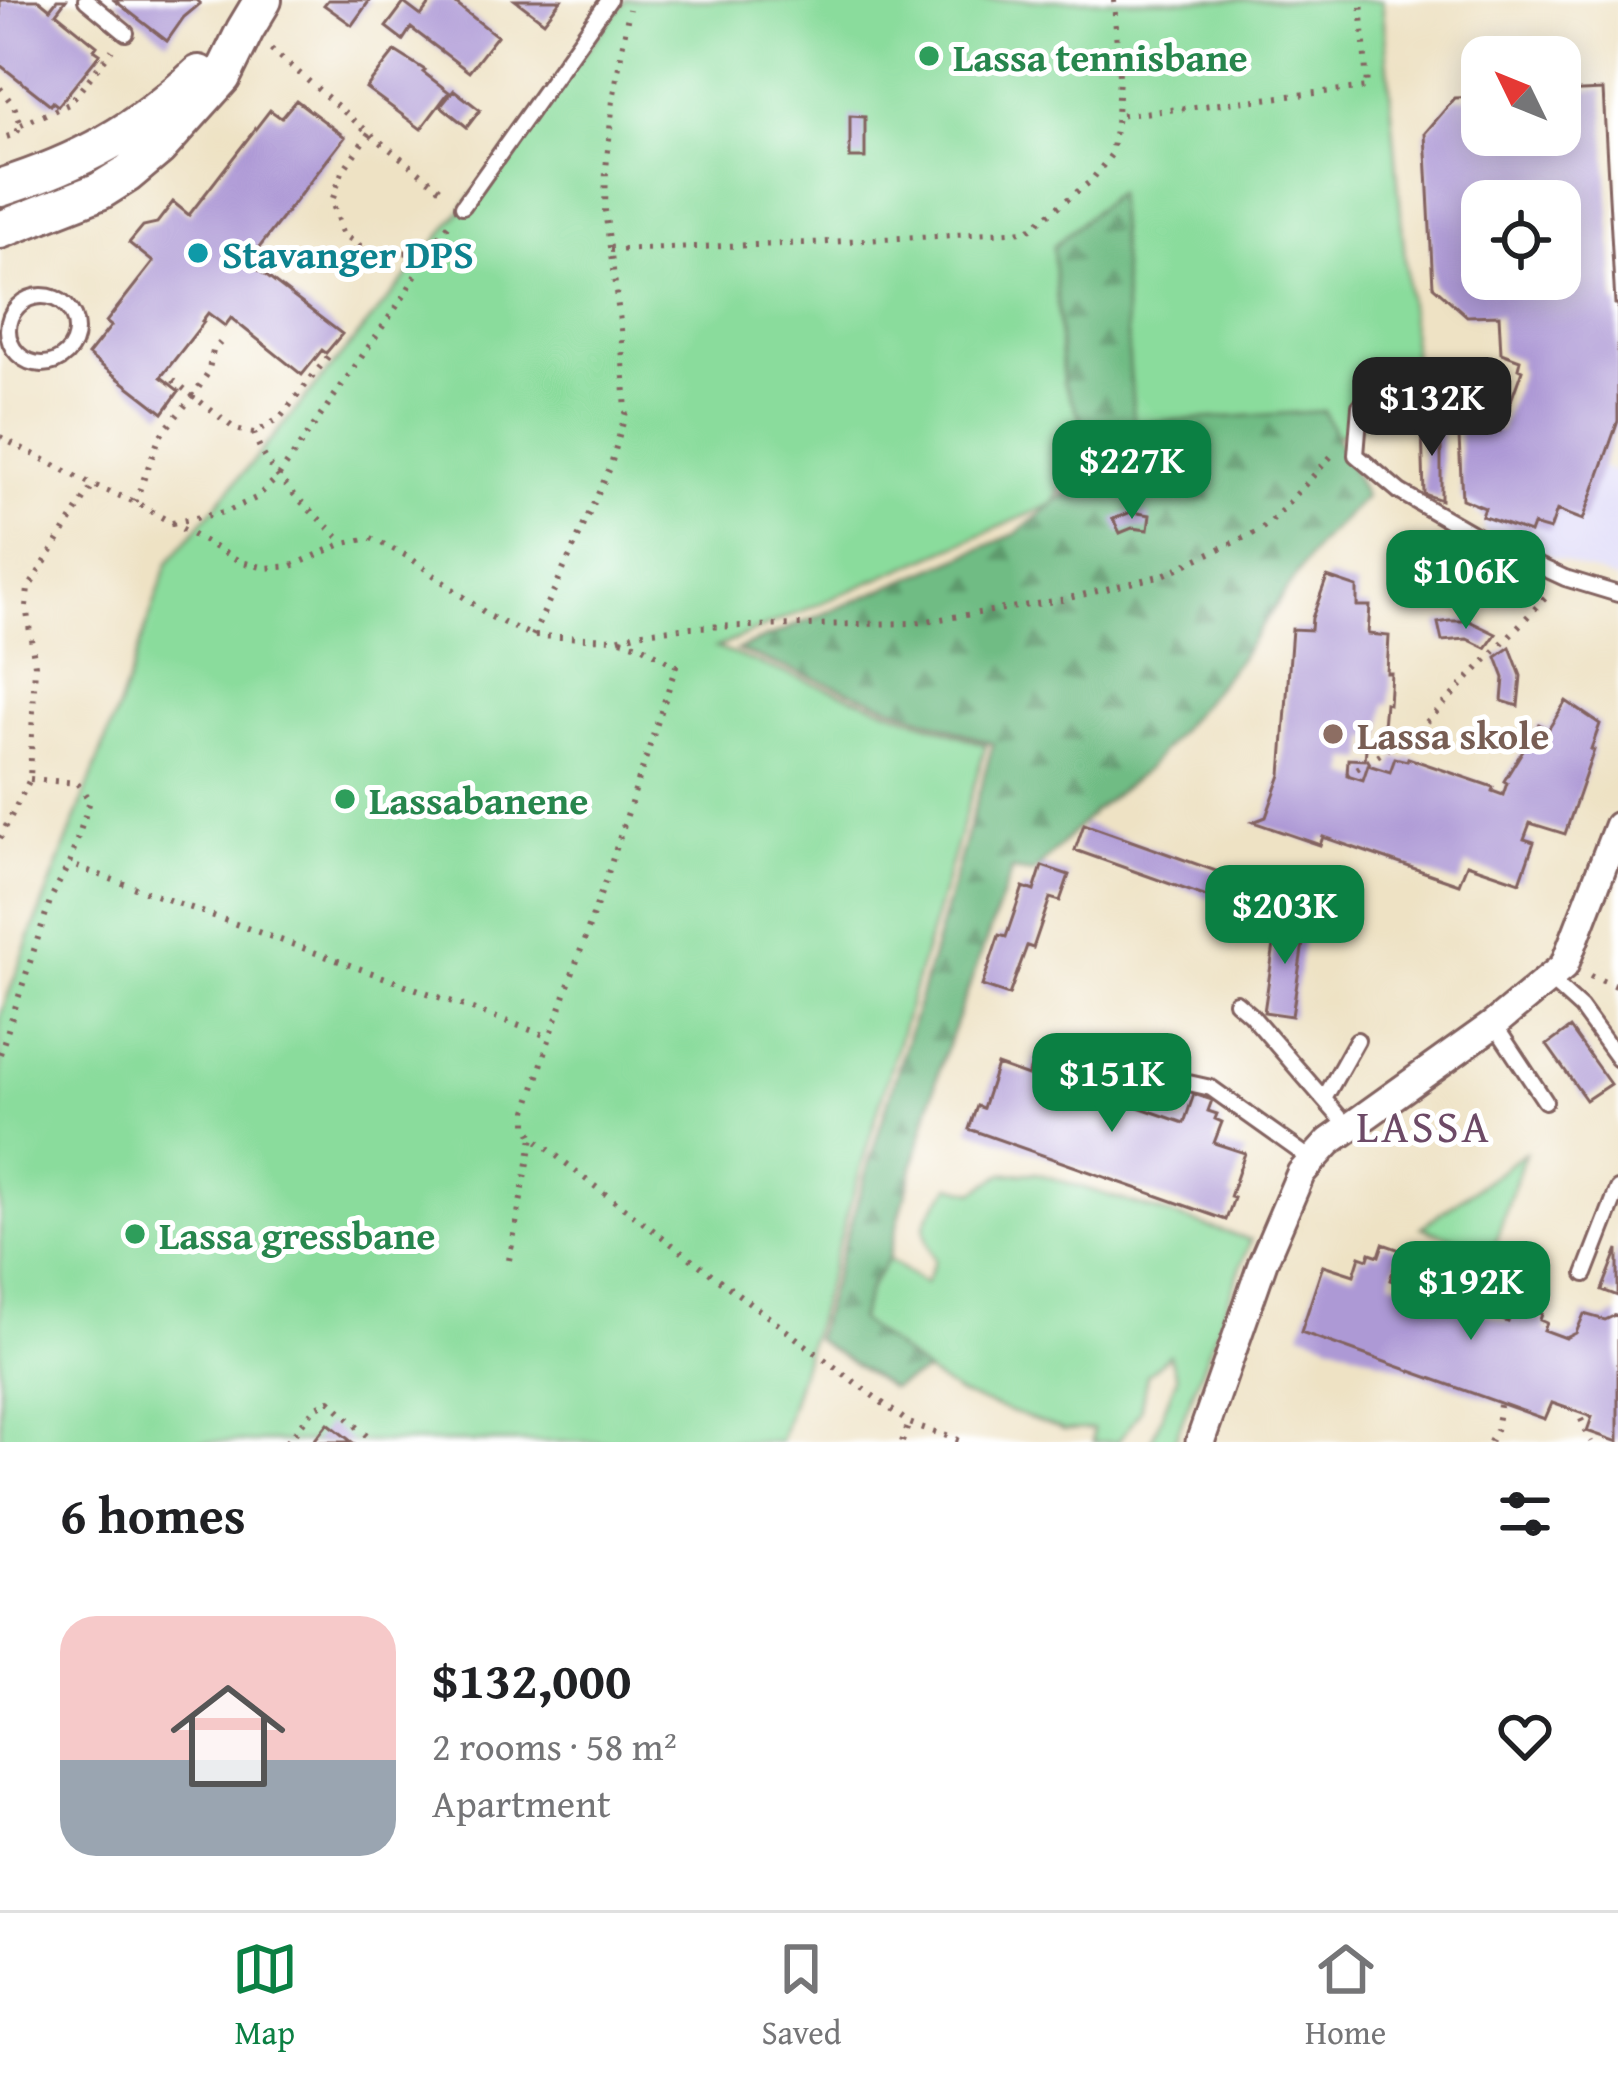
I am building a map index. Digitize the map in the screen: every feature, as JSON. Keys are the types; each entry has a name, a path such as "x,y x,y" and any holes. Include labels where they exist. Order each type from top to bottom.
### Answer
{"main road":[{"path":"0,188 76,160 126,132 161,109 256,24"},
{"path":"0,230 100,191 128,174 181,125 222,77 256,24"}],"street":[{"path":"1200,1442 1270,1245 1301,1173 1348,1127 1494,1024 1564,967 1618,826"}],"lane":[{"path":"86,0 126,33"},
{"path":"463,206 609,0"},
{"path":"51,298 70,311 76,335 72,347 53,363 29,362 6,346 8,324 28,299 51,298"},
{"path":"1360,406 1356,455 1400,492 1485,541 1565,578 1618,594"},
{"path":"1550,980 1581,1008 1618,1059"},
{"path":"1236,1002 1348,1127"},
{"path":"1494,1024 1545,1101"},
{"path":"1324,1100 1357,1040"},
{"path":"1081,1059 1211,1088 1312,1160"},
{"path":"1586,1274 1618,1189"}],"path":[{"path":"533,637 610,468 626,412 605,210 613,100 631,0"},
{"path":"610,250 1027,231 1091,181 1111,155 1119,76 1114,0"},
{"path":"1118,116 1367,87 1360,0"},
{"path":"168,523 228,511 256,498 278,477 463,206 369,133 256,24"},
{"path":"0,139 16,134 21,124 69,104 126,33"},
{"path":"0,88 21,124"},
{"path":"369,133 342,172 332,201 342,233 369,252 427,253"},
{"path":"135,502 160,436 208,373 213,351 220,344"},
{"path":"173,380 235,429 254,433 278,419 331,352"},
{"path":"254,433 261,454 278,477 344,543"},
{"path":"0,437 135,502 241,562 266,568 292,566 344,543 371,538 409,557 491,616 533,637 617,639 642,646 676,666 550,1037 526,1111 527,1124 533,1137 620,1206 909,1424 964,1442"},
{"path":"617,639 691,627 915,623 1061,600 1143,580 1256,532 1271,522 1335,452 1341,449 1356,455"},
{"path":"0,838 30,778 35,665 28,589 93,484"},
{"path":"1347,775 1420,729 1565,578"},
{"path":"0,1054 51,898 69,864 90,801 77,783 30,778"},
{"path":"69,864 550,1037"},
{"path":"509,1260 533,1137"},
{"path":"287,1442 315,1408 330,1401 374,1442"},
{"path":"1490,1442 1500,1405"},
{"path":"1581,1419 1593,1441"},
{"path":"902,1442 909,1424"}],"shaded area":[{"path":"1552,353 1601,467 1618,473 1618,581 1484,532 1484,519 1460,498"}],"green space":[{"name":"Lassabanene","path":"626,0 1382,0 1417,396 1345,434 1087,439 1053,504 716,648 986,745 780,1442 0,1442 0,1016 127,685 168,563 427,253"},
{"path":"1116,192 1134,423 1324,411 1365,497 1318,544 1236,663 1146,770 1094,811 1033,873 1012,870 941,1063 888,1259 870,1286 859,1320 926,1372 891,1388 815,1339 993,744 737,650 1016,534 1103,463 1063,383 1053,247"},
{"path":"1525,1153 1492,1252 1421,1227"},
{"path":"1036,1173 1251,1240 1174,1442 1151,1442 1177,1377 1169,1355 1147,1375 1140,1411 1118,1442 1093,1442 1093,1429 1064,1430 959,1394 859,1321 869,1289 888,1259 925,1284 935,1260 926,1237 927,1220 951,1186 974,1192 1003,1174"}],"building":[{"path":"0,0 39,0 50,9 57,0 66,0 56,13 97,46 94,50 100,54 58,106 0,65"},
{"path":"114,0 196,0 200,4 167,41"},
{"path":"328,0 370,0 352,25 324,5"},
{"path":"433,0 451,0 497,36 469,72 411,28 403,40 386,27 404,3 421,16"},
{"path":"515,0 561,0 544,22"},
{"path":"395,51 449,92 421,129 366,88"},
{"path":"454,90 480,110 467,127 441,106"},
{"path":"1603,90 1618,304 1618,421 1583,520 1557,510 1550,530 1533,525 1530,533 1482,516 1485,508 1462,499 1458,416 1500,431 1522,370 1520,360 1501,353 1499,315 1467,316 1433,286 1425,133 1455,98 1461,98 1461,156 1581,156 1581,91"},
{"name":"Stavanger DPS","path":"296,100 345,137 248,262 342,334 302,375 231,318 225,326 208,313 161,377 179,391 163,413 88,355 111,326 106,322 153,262 129,243 143,226 157,223 173,202 189,215 270,110 281,118"},
{"path":"850,116 865,117 865,158 850,158"},
{"path":"1432,417 1441,420 1441,500 1424,494 1422,426 1428,428"},
{"path":"1131,512 1150,515 1148,530 1132,528 1120,533 1113,519"},
{"name":"Lassa skole","path":"1327,577 1357,587 1357,606 1370,606 1368,634 1389,636 1389,704 1385,703 1382,738 1367,737 1365,760 1348,759 1347,775 1363,780 1368,765 1390,772 1395,758 1408,758 1493,787 1492,791 1503,795 1504,781 1539,724 1548,730 1566,701 1600,724 1565,834 1530,823 1524,839 1534,842 1520,882 1467,864 1459,884 1323,837 1320,845 1253,822 1266,817 1281,775 1292,629 1311,630"},
{"path":"1469,621 1496,634 1486,648 1467,639 1442,641 1438,623"},
{"path":"1510,647 1521,676 1518,706 1502,701 1504,678 1496,657"},
{"path":"1084,824 1272,891 1263,917 1075,850"},
{"path":"1042,866 1069,875 1060,901 1050,898 1033,948 1027,946 1009,995 982,986 999,935 1006,937 1023,887 1034,891"},
{"path":"1278,918 1306,923 1292,1016 1264,1012"},
{"path":"1570,1028 1610,1084 1586,1100 1547,1045"},
{"path":"1056,1044 1074,1051 1064,1081 1184,1123 1194,1094 1212,1100 1208,1111 1222,1122 1214,1143 1245,1153 1226,1220 969,1129 977,1106 983,1108 997,1065 1028,1076 1035,1055 1053,1055"},
{"path":"1383,1244 1400,1250 1390,1280 1508,1322 1519,1292 1537,1299 1533,1311 1542,1314 1540,1320 1547,1323 1544,1330 1566,1338 1576,1333 1584,1314 1605,1320 1618,1314 1618,1442 1587,1431 1592,1417 1552,1403 1545,1419 1301,1332 1323,1265 1354,1275 1360,1256 1379,1256"},
{"path":"1618,1249 1618,1296 1602,1290"},
{"path":"328,1423 352,1442 313,1442"}],"place":[{"name":"Lassa tennisbane","path":"929,56"},
{"name":"Stavanger DPS","path":"198,253"},
{"name":"Lassa skole","path":"1333,734"},
{"name":"Lassabanene","path":"345,799"},
{"name":"Lassa gressbane","path":"135,1234"}],"district":[{"name":"LASSA","path":"1424,1125"}]}
